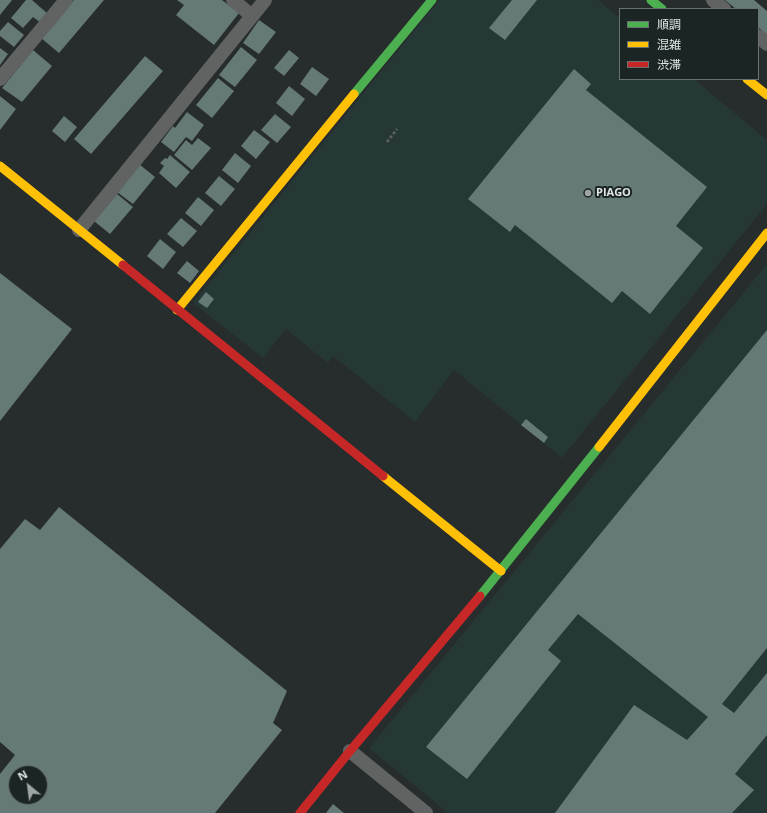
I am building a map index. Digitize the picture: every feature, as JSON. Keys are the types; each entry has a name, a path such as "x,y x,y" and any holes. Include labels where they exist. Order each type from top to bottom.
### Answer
{"street":[{"path":"0,79 66,0"},
{"path":"233,0 252,16"},
{"path":"79,230 265,0"},
{"path":"178,310 432,0"},
{"path":"650,0 661,8"},
{"path":"713,0 723,8"},
{"path":"759,37 767,44"},
{"path":"748,80 767,95"},
{"path":"0,166 501,571"},
{"path":"300,813 501,571 767,233"},
{"path":"350,751 426,813"}],"path":[{"path":"387,142 397,130"}],"shaded area":[{"path":"439,0 598,0 619,17 619,80 695,80 767,140 767,204 562,458 454,370 415,422 333,356 328,363 286,329 263,358 193,303"},
{"path":"767,264 767,813 448,813 369,748"}],"building":[{"path":"0,0 12,0 0,15"},
{"path":"26,0 32,0 48,14 41,23 33,17 23,28 11,18"},
{"path":"74,0 104,0 59,53 41,38"},
{"path":"177,0 222,0 239,13 214,45 176,15 184,5"},
{"path":"512,0 537,0 505,40 489,28"},
{"path":"725,0 754,0 767,11 767,35 759,28 759,8 735,8"},
{"path":"259,20 276,32 259,54 243,43"},
{"path":"8,22 24,35 14,47 0,36 0,31"},
{"path":"241,47 257,60 235,87 219,75"},
{"path":"0,48 8,54 0,65"},
{"path":"33,50 52,66 22,102 2,88"},
{"path":"289,50 299,58 284,76 274,68"},
{"path":"145,56 163,71 91,154 74,139"},
{"path":"312,67 329,79 316,96 300,84"},
{"name":"PIAGO","path":"574,69 591,84 586,90 707,187 676,226 703,248 650,314 622,291 612,303 515,225 510,232 468,199"},
{"path":"218,78 234,91 212,118 196,105"},
{"path":"289,86 305,99 292,116 276,103"},
{"path":"0,96 16,109 0,130"},
{"path":"187,112 204,125 192,141 186,137 174,152 161,142 173,126 175,128"},
{"path":"275,114 291,127 277,143 261,130"},
{"path":"64,116 77,127 65,142 52,131"},
{"path":"254,130 270,142 256,159 241,146"},
{"path":"198,138 211,148 192,170 174,155 186,140 192,145"},
{"path":"235,153 251,166 238,183 222,170"},
{"path":"170,155 190,172 176,188 159,173 164,166 160,163 165,158 167,159"},
{"path":"139,164 155,177 133,204 117,192"},
{"path":"219,176 235,189 221,206 205,193"},
{"path":"117,194 133,207 110,234 94,221"},
{"path":"198,197 214,210 201,226 185,213"},
{"path":"181,218 197,231 183,247 167,234"},
{"path":"160,239 176,252 163,269 147,256"},
{"path":"187,261 199,271 190,283 177,273"},
{"path":"0,273 72,329 0,421"},
{"path":"206,292 214,299 207,308 198,302"},
{"path":"767,330 767,648 722,704 734,713 767,673 767,735 735,774 754,790 732,813 555,813 634,705 687,740 708,717 578,614 548,650 561,661 467,779 426,747"},
{"path":"526,419 548,437 544,443 521,425"},
{"path":"59,507 287,691 273,723 282,730 215,813 0,813 0,774 15,755 0,742 0,549 25,519 40,530"},
{"path":"333,804 344,813 326,813"}],"traffic: fast":[{"path":"354,94 432,0"},
{"path":"651,0 661,8"},
{"path":"480,596 599,447"}],"traffic: slow":[{"path":"748,80 767,95"},
{"path":"177,310 354,94"},
{"path":"0,166 123,265"},
{"path":"599,447 767,233"},
{"path":"383,476 501,571"}],"traffic: jam":[{"path":"123,265 383,476"},
{"path":"300,813 480,596"}],"place":[{"name":"PIAGO","path":"588,193"}]}
